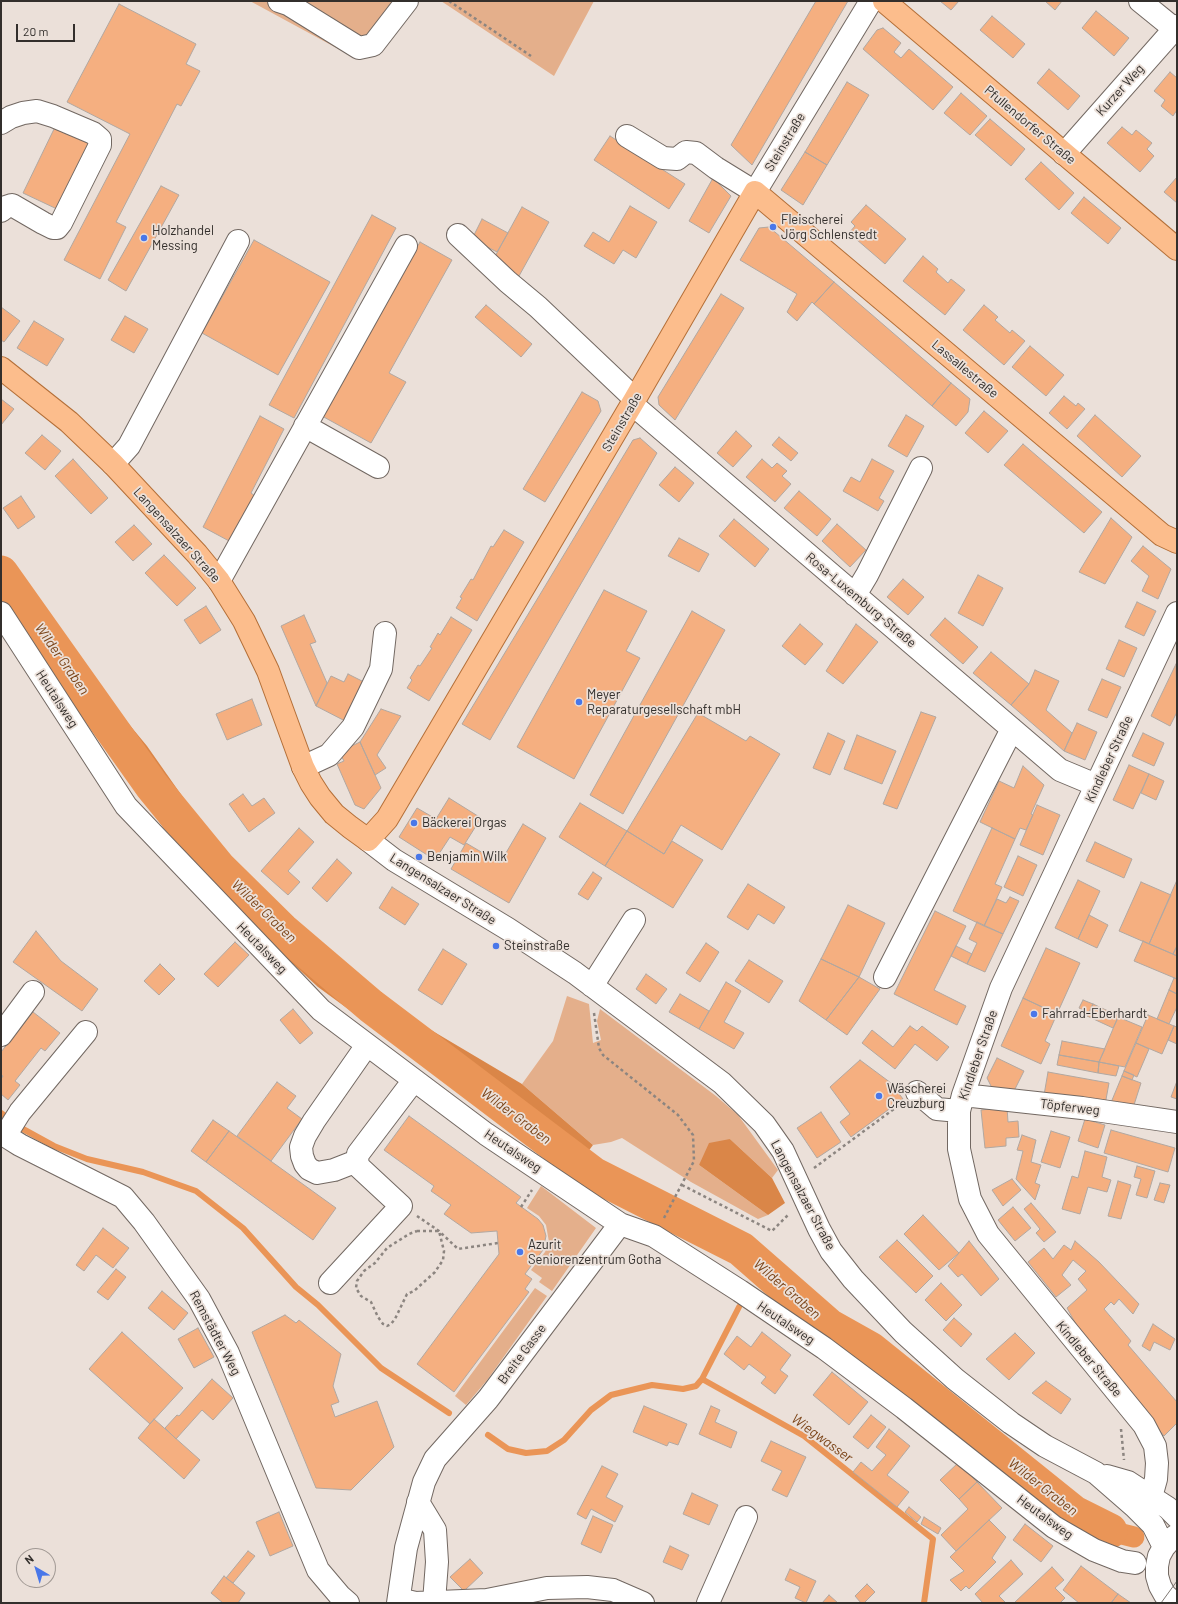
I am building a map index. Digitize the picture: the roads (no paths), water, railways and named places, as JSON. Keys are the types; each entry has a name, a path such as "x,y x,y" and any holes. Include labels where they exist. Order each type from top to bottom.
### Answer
{"main road":[{"name":"Pfullendorfer Straße","path":"884,1 1177,248"},
{"name":"Steinstraße","path":"368,840 387,819 634,402 755,192"},
{"name":"Lassallestraße","path":"755,192 1162,535 1177,542"},
{"name":"Langensalzaer Straße","path":"1,368 69,422 113,464 197,554 219,581 244,621 268,671 303,768 320,797 334,814 368,840"}],"street":[{"path":"279,1 288,4 359,48 373,45 407,1"},
{"name":"Steinstraße","path":"755,192 871,1"},
{"path":"1140,1 1176,29"},
{"name":"Kurzer Weg","path":"1064,154 1176,29"},
{"path":"1,123 11,116 37,111 93,133 100,139 100,145 61,223 57,228 53,228 43,223 12,205 1,211"},
{"path":"627,136 663,158 677,159 686,152 696,153 716,168 755,192"},
{"name":"Rosa-Luxemburg-Straße","path":"458,235 508,282 538,307 634,402 855,595 1060,770 1096,785"},
{"path":"113,464 129,446 238,241"},
{"path":"219,581 406,246"},
{"path":"305,426 378,467"},
{"path":"855,595 867,575 921,468"},
{"name":"Heutalsweg","path":"1,613 126,806 321,1010 486,1134 620,1224 654,1236 740,1291 824,1348 904,1408 1054,1527 1094,1550 1122,1561 1135,1563"},
{"name":"Kindleber Straße","path":"1151,1497 1156,1479 1157,1463 1154,1446 1144,1425 988,1234 970,1199 959,1149 961,1103 1001,988 1177,613"},
{"path":"303,768 330,755 353,727 381,669 385,633"},
{"path":"885,977 1012,729"},
{"name":"Langensalzaer Straße","path":"368,840 394,860 575,973 717,1079 764,1124 783,1152 831,1251 853,1279 903,1332 955,1379 1011,1423 1045,1446 1096,1473 1128,1482 1168,1508 1177,1517"},
{"path":"592,986 634,920"},
{"path":"1,1036 33,992"},
{"path":"10,1126 86,1032"},
{"path":"356,1161 334,1170 317,1173 305,1164 301,1147 305,1136 314,1121 367,1044"},
{"path":"330,1283 401,1206 359,1167 356,1161 358,1154 414,1080"},
{"name":"Töpferweg","path":"917,1092 937,1109 961,1103 1082,1108 1177,1122"},
{"name":"Remstädter Weg","path":"10,1126 20,1145 123,1197 144,1222 199,1299 228,1354 318,1570 341,1601"},
{"name":"Breite Gasse","path":"399,1601 406,1548 421,1492 435,1459 488,1399 620,1224"},
{"name":"Langensalzaer Straße","path":"1096,1473 1135,1507 1170,1541"},
{"path":"421,1492 435,1530 437,1562 434,1602"},
{"path":"708,1603 746,1517"},
{"path":"1170,1541 1159,1556 1157,1576 1165,1595 1174,1603"},
{"path":"399,1601 415,1603 487,1600 547,1588 587,1587 613,1590 644,1603"}],"waterway":[{"name":"Wilder Graben","path":"1,573 152,786 219,868 282,930 371,1006 593,1174 741,1249 829,1326 870,1349 1074,1513 1110,1531"},
{"path":"1,1113 23,1129 54,1146 87,1159 143,1172 196,1191 243,1228 296,1287 318,1305 381,1368 449,1413"},
{"name":"Wiegwasser","path":"739,1307 702,1379 804,1436 933,1539 924,1603"},
{"path":"488,1435 508,1449 526,1453 547,1451 564,1440 591,1410 611,1395 652,1385 683,1389 696,1386 702,1379"},
{"name":"Wilder Graben","path":"1110,1531 1134,1537"}],"tram line":[{"path":"1161,1603 1177,1581"}],"place":[{"name":"Fleischerei Jörg Schlenstedt","path":"773,227"},
{"name":"Holzhandel Messing","path":"144,238"},
{"name":"Meyer Reparaturgesellschaft mbH","path":"579,702"},
{"name":"Bäckerei Orgas","path":"414,823"},
{"name":"Benjamin Wilk","path":"419,857"},
{"name":"Steinstraße","path":"496,946"},
{"name":"Fahrrad-Eberhardt","path":"1034,1014"},
{"name":"Wäscherei Creuzburg","path":"879,1096"},
{"name":"Azurit Seniorenzentrum Gotha","path":"520,1252"}]}
